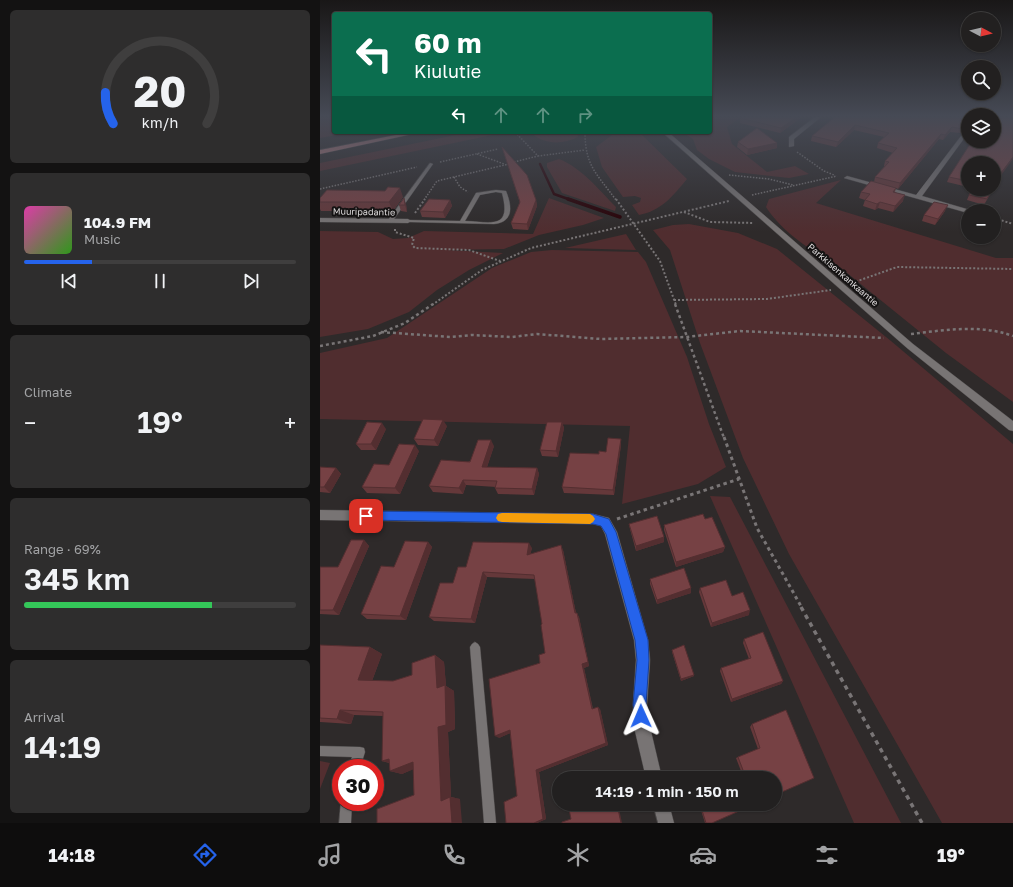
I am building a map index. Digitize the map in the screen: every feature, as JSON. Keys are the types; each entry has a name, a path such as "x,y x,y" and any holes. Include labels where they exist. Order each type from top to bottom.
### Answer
{"street":[{"name":"Parkkisenkankaantie","path":"693,155 900,337 1013,427"},
{"path":"918,197 949,155"},
{"path":"847,178 961,209"},
{"name":"Muuripadantie","path":"320,220 408,221"},
{"path":"320,515 593,519 605,522 611,532 642,640 643,660 640,705 642,727 652,771"},
{"path":"663,811 666,823"}],"lane":[{"path":"390,221 431,164"},
{"path":"408,221 494,223 500,222 505,219 508,208 504,192 496,191 478,194 462,222"},
{"path":"475,647 490,823"},
{"path":"320,751 360,752 357,759"},
{"path":"345,823 346,811"}],"path":[{"path":"320,189 470,155"},
{"path":"480,155 505,165"},
{"path":"408,221 437,181 543,155"},
{"path":"586,155 594,171 634,223 660,262 757,528 922,823"},
{"path":"802,155 834,175 847,178"},
{"path":"724,172 728,175 769,179 794,185"},
{"path":"749,196 834,175"},
{"path":"454,177 464,190 478,194"},
{"path":"320,346 373,336 405,322 482,270 532,248 733,200"},
{"path":"684,212 696,218 716,224 754,223 757,226"},
{"path":"1001,220 1013,224"},
{"path":"395,228 395,232 414,238 412,245 415,248 469,250 501,261"},
{"path":"674,300 767,299 827,292 840,286 865,279 897,267 1013,269"},
{"path":"381,332 450,337 472,335 512,337 544,334 602,339 688,337 740,331 882,338 900,337 914,332 935,333 958,329 999,331 1013,336"},
{"path":"605,522 740,480"}],"shaded area":[{"path":"357,155 395,155 320,171 320,163"},
{"path":"599,155 663,155 687,179 666,202 654,210 639,215 632,205 640,202 641,198 635,196 623,197 602,167"},
{"path":"704,155 746,155 767,172 795,166 809,174 789,178 735,172"},
{"path":"559,159 575,168 590,180 616,207 615,211 562,193 547,167 547,163"},
{"path":"841,180 816,203 996,258 1013,258 1013,402 946,353 831,260 813,251 795,238 779,223 766,207 769,199"},
{"path":"549,198 604,218 583,225 539,235 504,249 447,250 503,253 469,270 437,290 409,312 368,329 320,337 320,231 378,232 393,239 408,238 424,231 533,234"},
{"path":"689,224 738,233 777,249 891,341 1013,444 1013,823 942,823 789,554 743,458 700,343 670,250 653,230 673,225"},
{"path":"626,234 636,250 565,248"},
{"path":"552,250 638,252 646,262 687,357 709,424 726,467 698,484 622,504 630,426 320,419 320,353 387,338 492,268 531,252"},
{"path":"710,496 730,497 901,823 854,823"}],"building":[{"path":"505,155 510,155 527,175 536,200 527,224 511,223 520,202"},
{"path":"890,155 923,155 900,183 875,177 889,162 885,161"},
{"path":"1013,155 1001,173 1001,156 962,156"},
{"path":"961,158 961,180 949,177"},
{"path":"871,181 896,188 893,192 905,195 895,206 880,202 877,204 865,200 870,194 861,192"},
{"path":"388,187 400,188 389,202 320,202 320,198 327,190 385,191"},
{"path":"974,196 988,196 987,199"},
{"path":"404,198 405,205 399,205"},
{"path":"429,199 450,200 443,212 420,211"},
{"path":"934,202 948,205 938,219 924,215"},
{"path":"423,419 443,420 434,440 414,439"},
{"path":"367,422 382,423 371,444 356,444"},
{"path":"547,422 562,422 556,451 540,450"},
{"path":"608,438 621,439 613,490 562,487 570,453 599,454 599,451 606,452"},
{"path":"478,440 491,440 482,467 537,468 532,489 495,488 497,481 463,480 459,488 429,486 441,460 470,462"},
{"path":"399,444 415,445 395,488 362,487 374,464 389,465"},
{"path":"320,467 336,468 324,487 320,487"},
{"path":"703,514 705,519 712,517 725,547 676,562 664,525"},
{"path":"657,516 664,537 636,546 629,524"},
{"path":"351,540 364,540 333,610 320,610 320,567 338,567"},
{"path":"405,541 428,542 400,616 361,614 381,566 394,567"},
{"path":"473,542 529,543 527,555 561,545 575,613 577,613 588,662 582,664 592,709 598,707 606,743 536,770 543,819 534,823 506,823 504,802 517,796 510,730 495,736 489,679 540,663 539,655 545,653 534,575 483,572 471,619 429,617 440,583 453,583 458,567 466,567"},
{"path":"684,568 691,588 657,600 650,579"},
{"path":"726,580 732,596 743,592 750,610 712,623 700,588"},
{"path":"763,632 783,681 732,699 721,668 751,658 744,639"},
{"path":"320,645 370,647 358,680 393,681 412,675 412,663 435,655 437,688 445,685 446,725 438,727 441,801 450,797 452,823 377,823 377,811 384,811 384,806 414,795 413,762 390,771 389,759 384,760 382,759 383,712 340,710 337,719 320,718"},
{"path":"684,645 694,675 681,679 672,650"},
{"path":"786,710 814,778 782,792 782,771 741,771 743,770 738,757 760,748 752,724"},
{"path":"569,811 618,811 621,823 562,823 571,819"},
{"path":"702,811 739,811 712,823 706,823"}],"waterway":[{"path":"540,164 554,194 571,200"},
{"path":"568,199 620,217"}],"slow traffic":[{"path":"502,518 590,519"}],"route":[{"path":"366,516 593,519 605,522 611,532 642,640 643,660 640,705 641,716"}]}
